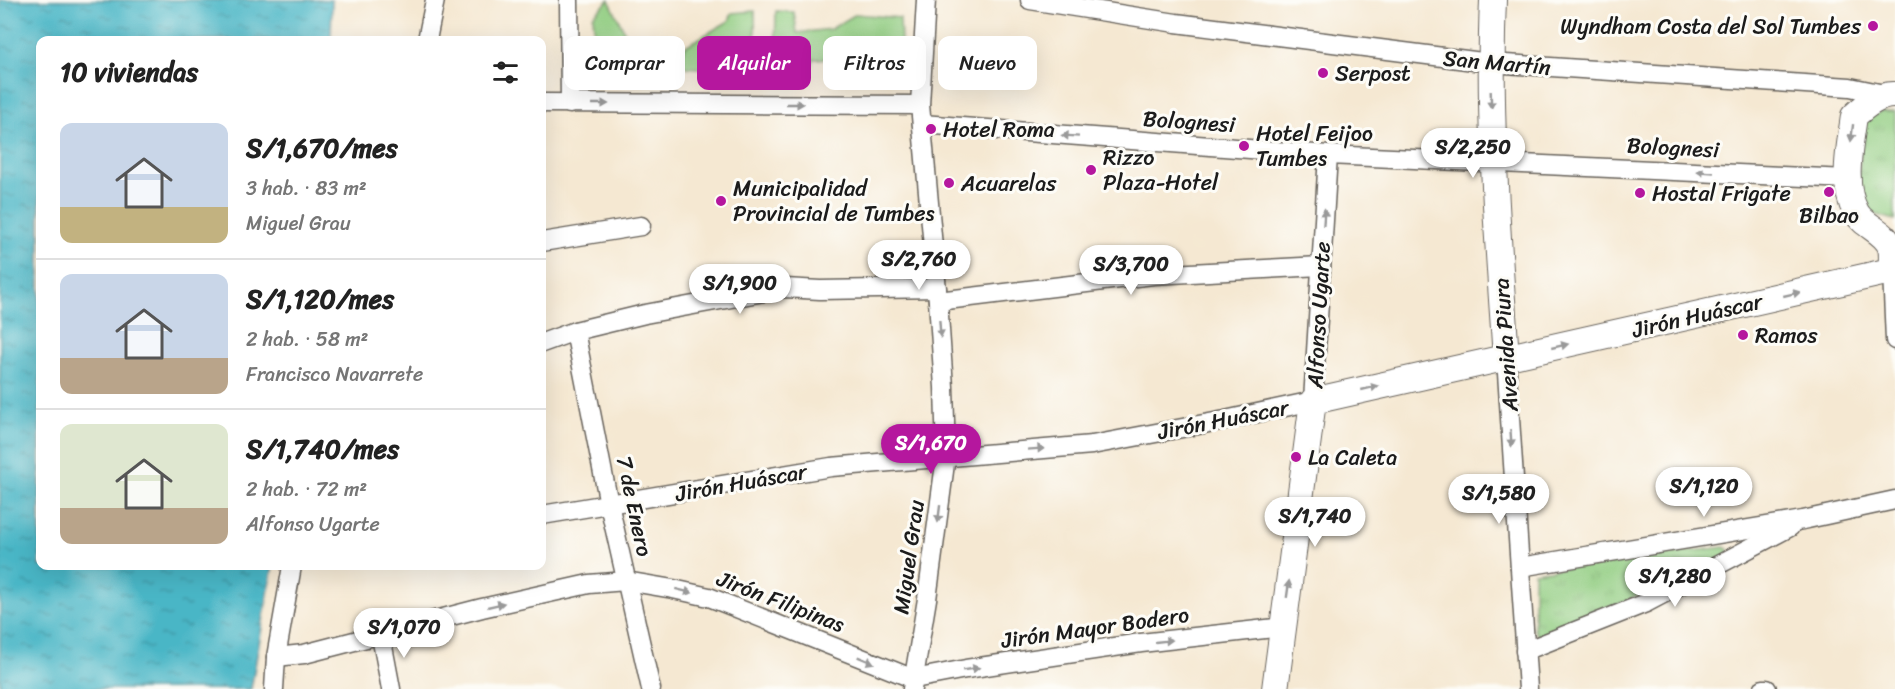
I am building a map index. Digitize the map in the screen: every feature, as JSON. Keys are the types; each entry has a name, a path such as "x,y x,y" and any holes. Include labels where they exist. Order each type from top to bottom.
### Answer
{"main road":[{"name":"Avenida Piura","path":"1493,0 1490,63 1506,358"},
{"path":"1892,95 1868,103 1854,116 1848,179 1851,202 1857,215 1885,237 1891,248 1893,271"},
{"name":"Jirón Huáscar","path":"1313,401 1893,271"},
{"name":"Alfonso Ugarte","path":"1275,689 1313,401"}],"street":[{"path":"428,36 435,0"},
{"path":"569,0 570,104"},
{"name":"Miguel Grau","path":"913,684 946,456 938,295 920,105 926,0"},
{"name":"San Martín","path":"1030,0 1176,23 1490,63 1850,87 1892,95"},
{"path":"546,103 920,105"},
{"name":"Bolognesi","path":"922,124 1328,155 1848,179"},
{"name":"Alfonso Ugarte","path":"1313,401 1328,155"},
{"path":"546,241 641,226"},
{"path":"546,342 575,331 645,314 785,288 938,295 1153,275 1321,266"},
{"path":"1893,271 1895,340"},
{"name":"7 de Enero","path":"575,331 609,504 651,689"},
{"name":"Avenida Piura","path":"1506,358 1528,689"},
{"name":"Jirón Huáscar","path":"546,514 831,466 1092,445 1313,401"},
{"path":"1520,567 1803,520 1895,500"},
{"path":"1526,651 1646,603 1803,520"},
{"path":"274,689 276,657 291,570"},
{"name":"Jirón Filipinas","path":"276,657 304,654 381,636 482,608 589,584 626,581 709,597 913,684"},
{"name":"Jirón Mayor Bodero","path":"913,684 966,669 1129,645 1283,627"},
{"path":"381,636 391,689"}],"green space":[{"path":"609,0 627,36 595,36 593,16"},
{"path":"755,11 755,36 703,36 729,21 732,13"},
{"path":"776,11 794,12 797,33 831,29 856,14 900,18 901,36 823,36 823,59 814,59 811,66 811,36 775,36"},
{"path":"697,39 697,68 685,67 685,46"},
{"path":"1881,112 1895,112 1895,220 1874,214 1866,207 1857,191 1864,119"},
{"path":"1724,547 1729,550 1726,558 1539,638 1534,630 1534,572"}],"water":[{"path":"0,0 332,0 331,36 36,36 36,570 272,570 251,689 0,689"}],"place":[{"name":"Wyndham Costa del Sol Tumbes","path":"1873,26"},
{"name":"Serpost","path":"1323,73"},
{"name":"Hotel Roma","path":"931,129"},
{"name":"Hotel Feijoo Tumbes","path":"1244,146"},
{"name":"Rizzo Plaza-Hotel","path":"1091,170"},
{"name":"Acuarelas","path":"949,183"},
{"name":"Bilbao","path":"1829,192"},
{"name":"Hostal Frigate","path":"1640,193"},
{"name":"Municipalidad Provincial de Tumbes","path":"721,201"},
{"name":"Ramos","path":"1743,335"},
{"name":"La Caleta","path":"1296,457"}]}
